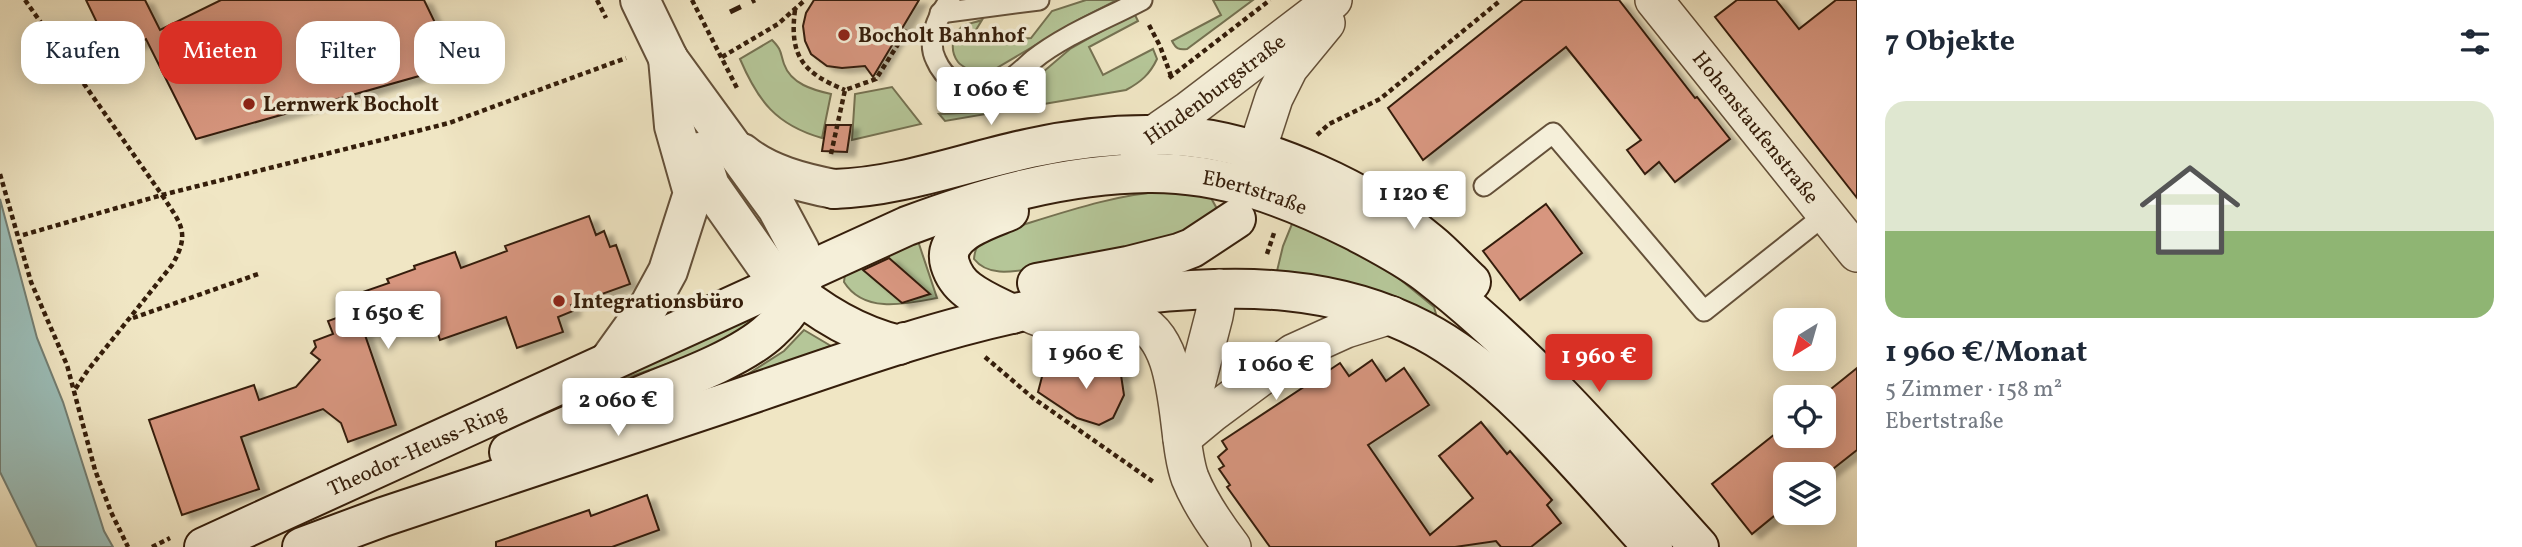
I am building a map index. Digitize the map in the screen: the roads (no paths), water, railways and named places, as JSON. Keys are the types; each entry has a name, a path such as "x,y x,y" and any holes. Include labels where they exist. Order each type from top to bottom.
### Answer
{"main road":[{"path":"640,0 668,58 710,186 767,267 796,283 816,309 849,327 874,339 899,345 1007,309 1219,288 1317,293 1391,315 1427,332 1465,358 1504,390 1554,438 1653,547"},
{"path":"383,517 512,451 696,374 770,332 796,283 800,251 777,208 668,58"},
{"path":"609,361 650,304 668,271 693,193 674,126 668,58"},
{"path":"729,142 748,159 805,183 832,174 863,188 1033,148 1115,136 1192,137 1246,185"},
{"name":"Ebertstraße","path":"796,283 907,226 988,197 1094,177 1148,173 1187,175 1246,185 1305,206 1376,242 1426,273 1530,363 1699,547"},
{"path":"1007,309 968,290 951,267 948,258 951,247 958,237 984,221 1094,177"},
{"path":"1219,288 1246,185"},
{"path":"1007,309 1033,284 1128,266 1192,248 1246,185"},
{"name":"Theodor-Heuss-Ring","path":"204,547 609,361 796,283"},
{"name":"Theodor-Heuss-Ring","path":"302,547 383,517 899,345"}],"street":[{"name":"Hindenburgstraße","path":"1094,177 1189,110 1332,0"},
{"name":"Hindenburgstraße","path":"1246,185 1274,98 1289,68 1345,0"},
{"name":"Hohenstaufenstraße","path":"1654,0 1857,253"},
{"path":"1182,438 1219,288"},
{"path":"1007,309 1057,323 1132,318 1149,328 1170,361 1189,477 1201,501 1232,547"},
{"path":"1182,438 1293,353 1346,329 1391,315"}],"lane":[{"path":"1039,0 945,6 935,30 934,58 954,82 970,90 983,91 1017,75 1046,50 1139,1"},
{"path":"1484,186 1553,133 1704,311 1826,214"}],"water":[{"path":"0,199 37,338 63,402 104,531 113,547 37,547 0,472"}],"railway":[{"path":"730,12 755,0"}],"place":[{"name":"Bocholt Bahnhof","path":"844,35"},
{"name":"Lernwerk Bocholt","path":"249,104"},
{"name":"Integrationsbüro","path":"559,301"}]}
